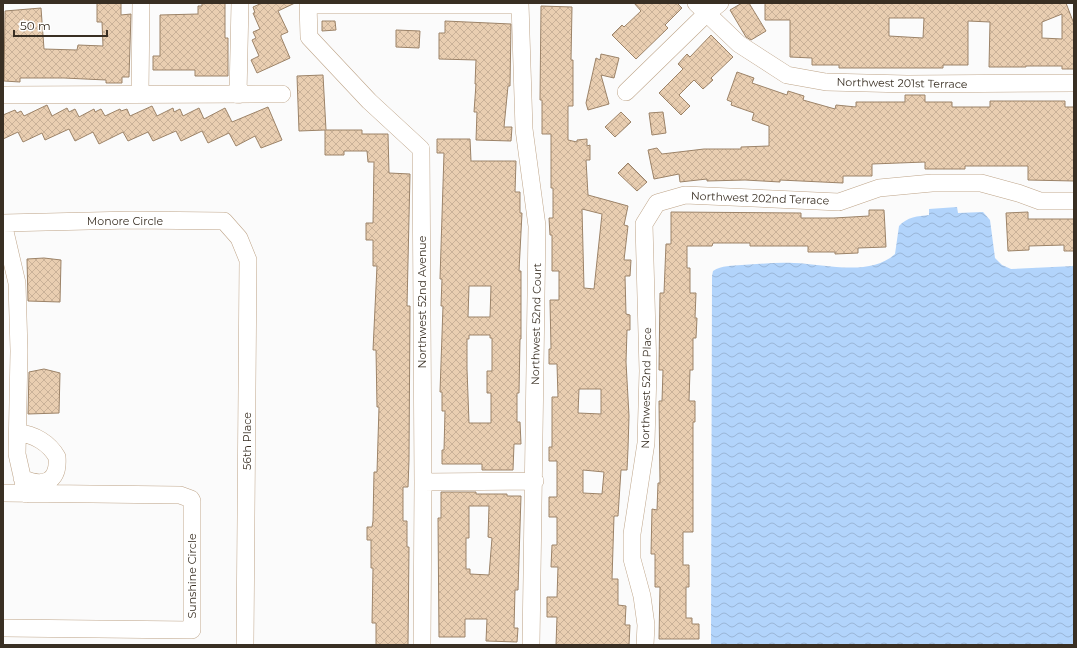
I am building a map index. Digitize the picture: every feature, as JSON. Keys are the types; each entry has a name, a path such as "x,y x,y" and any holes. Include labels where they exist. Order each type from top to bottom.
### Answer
{"street":[{"path":"140,93 141,3"},
{"path":"238,95 240,3"},
{"path":"626,92 701,8 720,3"},
{"path":"308,4 520,4"},
{"name":"Northwest 52nd Avenue","path":"308,4 309,37 369,101 421,149 424,482 422,645"},
{"name":"Northwest 52nd Court","path":"520,4 524,129 537,226 535,481 531,645"},
{"name":"Northwest 201st Terrace","path":"701,8 739,44 786,75 826,82 907,84 1074,83"},
{"path":"3,95 140,93 238,95 282,94"},
{"name":"Northwest 202nd Terrace","path":"657,203 684,195 788,198 839,202 879,188 932,183 981,183 1018,193 1040,201 1074,201"},
{"name":"Northwest 52nd Place","path":"646,645 646,625 642,596 632,559 632,534 646,443 648,371 644,224 657,203"},
{"name":"Monore Circle","path":"3,223 132,220 224,221 239,238"},
{"path":"3,223 17,282 19,351 17,454 24,486 51,479 58,466 57,457 49,445 26,433 18,433"},
{"name":"56th Place","path":"239,238 248,260 245,645"},
{"path":"424,482 535,481"},
{"name":"Sunshine Circle","path":"3,493 24,486 180,496 191,499 192,630 3,628"}],"water":[{"path":"957,207 958,213 983,212 990,220 995,258 1002,265 1011,269 1074,266 1074,645 711,645 713,271 727,266 775,263 794,263 847,268 873,265 885,261 895,254 899,226 902,223 909,219 929,215 929,209"}],"building":[{"path":"97,3 121,3 121,15 131,14 129,77 122,77 122,83 106,83 106,80 64,78 20,78 20,82 4,81 5,11 41,8 44,49 77,50 78,45 103,46 102,22 97,22"},
{"path":"202,3 225,3 225,38 228,38 228,76 195,76 195,70 153,70 153,56 160,56 160,15 198,14 198,6 202,6"},
{"path":"262,3 295,3 278,11 288,32 281,35 281,37 290,58 257,73 251,60 259,56 252,40 256,38 253,32 260,29 253,13 255,13 253,7"},
{"path":"634,3 677,3 682,8 665,25 668,28 636,59 612,35 622,25 624,27 641,11"},
{"path":"742,3 749,3 766,31 751,40 746,37 730,10"},
{"path":"765,3 1066,3 1074,24 1074,69 1062,69 1062,66 989,67 990,22 968,21 968,65 943,65 943,68 839,68 839,65 812,65 812,58 790,57 790,20 765,20","holes":["1062,14 1062,39 1042,38 1042,22","889,18 924,18 923,38 889,36"]},
{"path":"541,6 572,7 571,60 573,60 573,106 568,106 568,140 577,142 577,140 587,139 587,146 590,145 590,160 586,160 588,195 628,206 624,225 628,226 624,260 631,260 630,276 625,276 626,314 630,315 630,330 627,330 626,362 629,416 628,449 627,470 621,470 618,516 614,516 612,579 618,579 618,605 626,606 625,625 630,625 629,645 556,645 557,617 547,617 547,597 557,597 558,567 551,567 552,545 557,545 557,517 549,517 549,497 557,497 557,461 549,461 549,447 552,447 552,397 558,397 557,364 549,364 549,349 551,349 550,300 559,300 559,271 552,271 552,235 550,235 549,218 553,218 553,188 551,188 551,134 542,134 542,100 540,100","holes":["582,209 602,214 594,289 584,288","579,389 601,389 601,414 578,413","583,470 604,472 602,494 583,493"]},
{"path":"322,21 335,21 336,30 322,31"},
{"path":"445,21 511,24 510,86 508,86 504,127 512,127 511,141 476,140 477,112 474,112 476,60 439,59 439,33 445,33"},
{"path":"396,30 420,31 419,48 396,47"},
{"path":"711,35 733,57 711,78 713,80 703,89 694,80 679,95 690,106 681,115 659,93 683,69 678,64 687,54 690,57"},
{"path":"601,54 619,58 614,78 601,75 609,104 588,110 586,103 596,58 600,60"},
{"path":"737,72 754,78 752,83 787,95 788,91 804,96 803,100 835,109 836,105 856,107 856,102 905,102 905,95 925,95 925,102 952,102 952,107 990,107 990,101 1065,101 1065,107 1074,107 1074,181 1028,180 1028,166 965,166 965,169 925,169 925,162 872,164 872,176 843,176 843,183 780,180 780,182 745,180 707,181 707,179 680,182 679,174 654,179 648,150 657,148 662,154 704,149 741,149 741,147 769,146 769,126 752,120 754,113 731,105 732,102 727,100"},
{"path":"323,75 326,130 362,130 362,134 388,134 389,173 410,174 407,306 410,306 409,460 408,487 403,487 403,521 407,521 407,547 409,547 408,645 376,645 376,623 372,623 373,568 371,568 371,540 367,540 367,527 372,527 374,472 377,472 379,407 377,407 376,350 373,350 377,266 373,266 373,240 366,240 366,223 373,223 374,162 368,162 367,151 344,151 344,155 325,155 325,130 299,131 297,76"},
{"path":"47,105 52,116 67,108 69,112 75,109 79,117 94,109 95,112 101,109 105,116 120,109 121,111 127,109 130,116 152,106 157,116 173,108 174,112 180,109 183,116 199,108 204,119 225,108 232,122 268,107 282,140 261,148 255,136 236,146 229,133 208,143 202,131 181,141 176,131 153,141 148,132 128,141 123,132 99,144 93,132 75,141 69,129 45,140 42,133 23,142 18,132 3,139 3,115 15,110 17,113 21,111 24,116"},
{"path":"621,112 631,122 615,137 605,127"},
{"path":"663,112 666,133 652,135 649,113"},
{"path":"437,139 470,139 471,161 516,161 515,192 520,192 520,213 522,213 519,271 521,271 521,339 519,393 517,393 517,422 520,422 521,444 514,444 513,470 482,470 482,464 442,464 442,450 444,450 445,411 442,411 442,392 440,392 443,306 441,306 442,279 440,279 444,153 437,153","holes":["469,286 491,286 490,317 468,317","469,335 490,335 490,338 492,338 492,371 487,371 487,393 491,393 491,423 469,423 467,369 467,339 469,339"]},
{"path":"628,163 647,182 637,191 618,173"},
{"path":"869,210 884,210 886,247 858,248 858,253 835,254 835,252 808,252 808,246 750,246 750,243 713,243 712,246 687,246 687,268 690,268 690,293 696,293 695,318 697,318 696,338 693,338 693,370 690,370 689,401 695,401 695,422 693,422 693,532 683,532 683,565 689,565 689,587 686,587 686,618 692,618 692,624 699,624 699,639 659,639 660,587 655,587 655,554 651,554 652,509 657,510 658,483 660,483 659,401 662,401 663,370 659,370 660,293 664,293 666,244 671,244 671,212 801,213 801,218 834,218 869,216"},
{"path":"1028,212 1028,219 1074,219 1074,251 1064,251 1064,245 1029,246 1029,250 1008,251 1006,213"},
{"path":"44,258 61,260 60,302 28,301 27,259"},
{"path":"44,369 60,373 59,413 28,414 29,372"},
{"path":"441,492 476,492 476,494 507,494 507,496 521,496 518,590 515,590 514,628 518,628 517,642 486,641 487,619 465,619 465,637 439,637 438,518 441,518","holes":["469,506 489,506 488,537 492,538 489,575 470,574 470,569 466,569 466,538 469,538"]}]}
